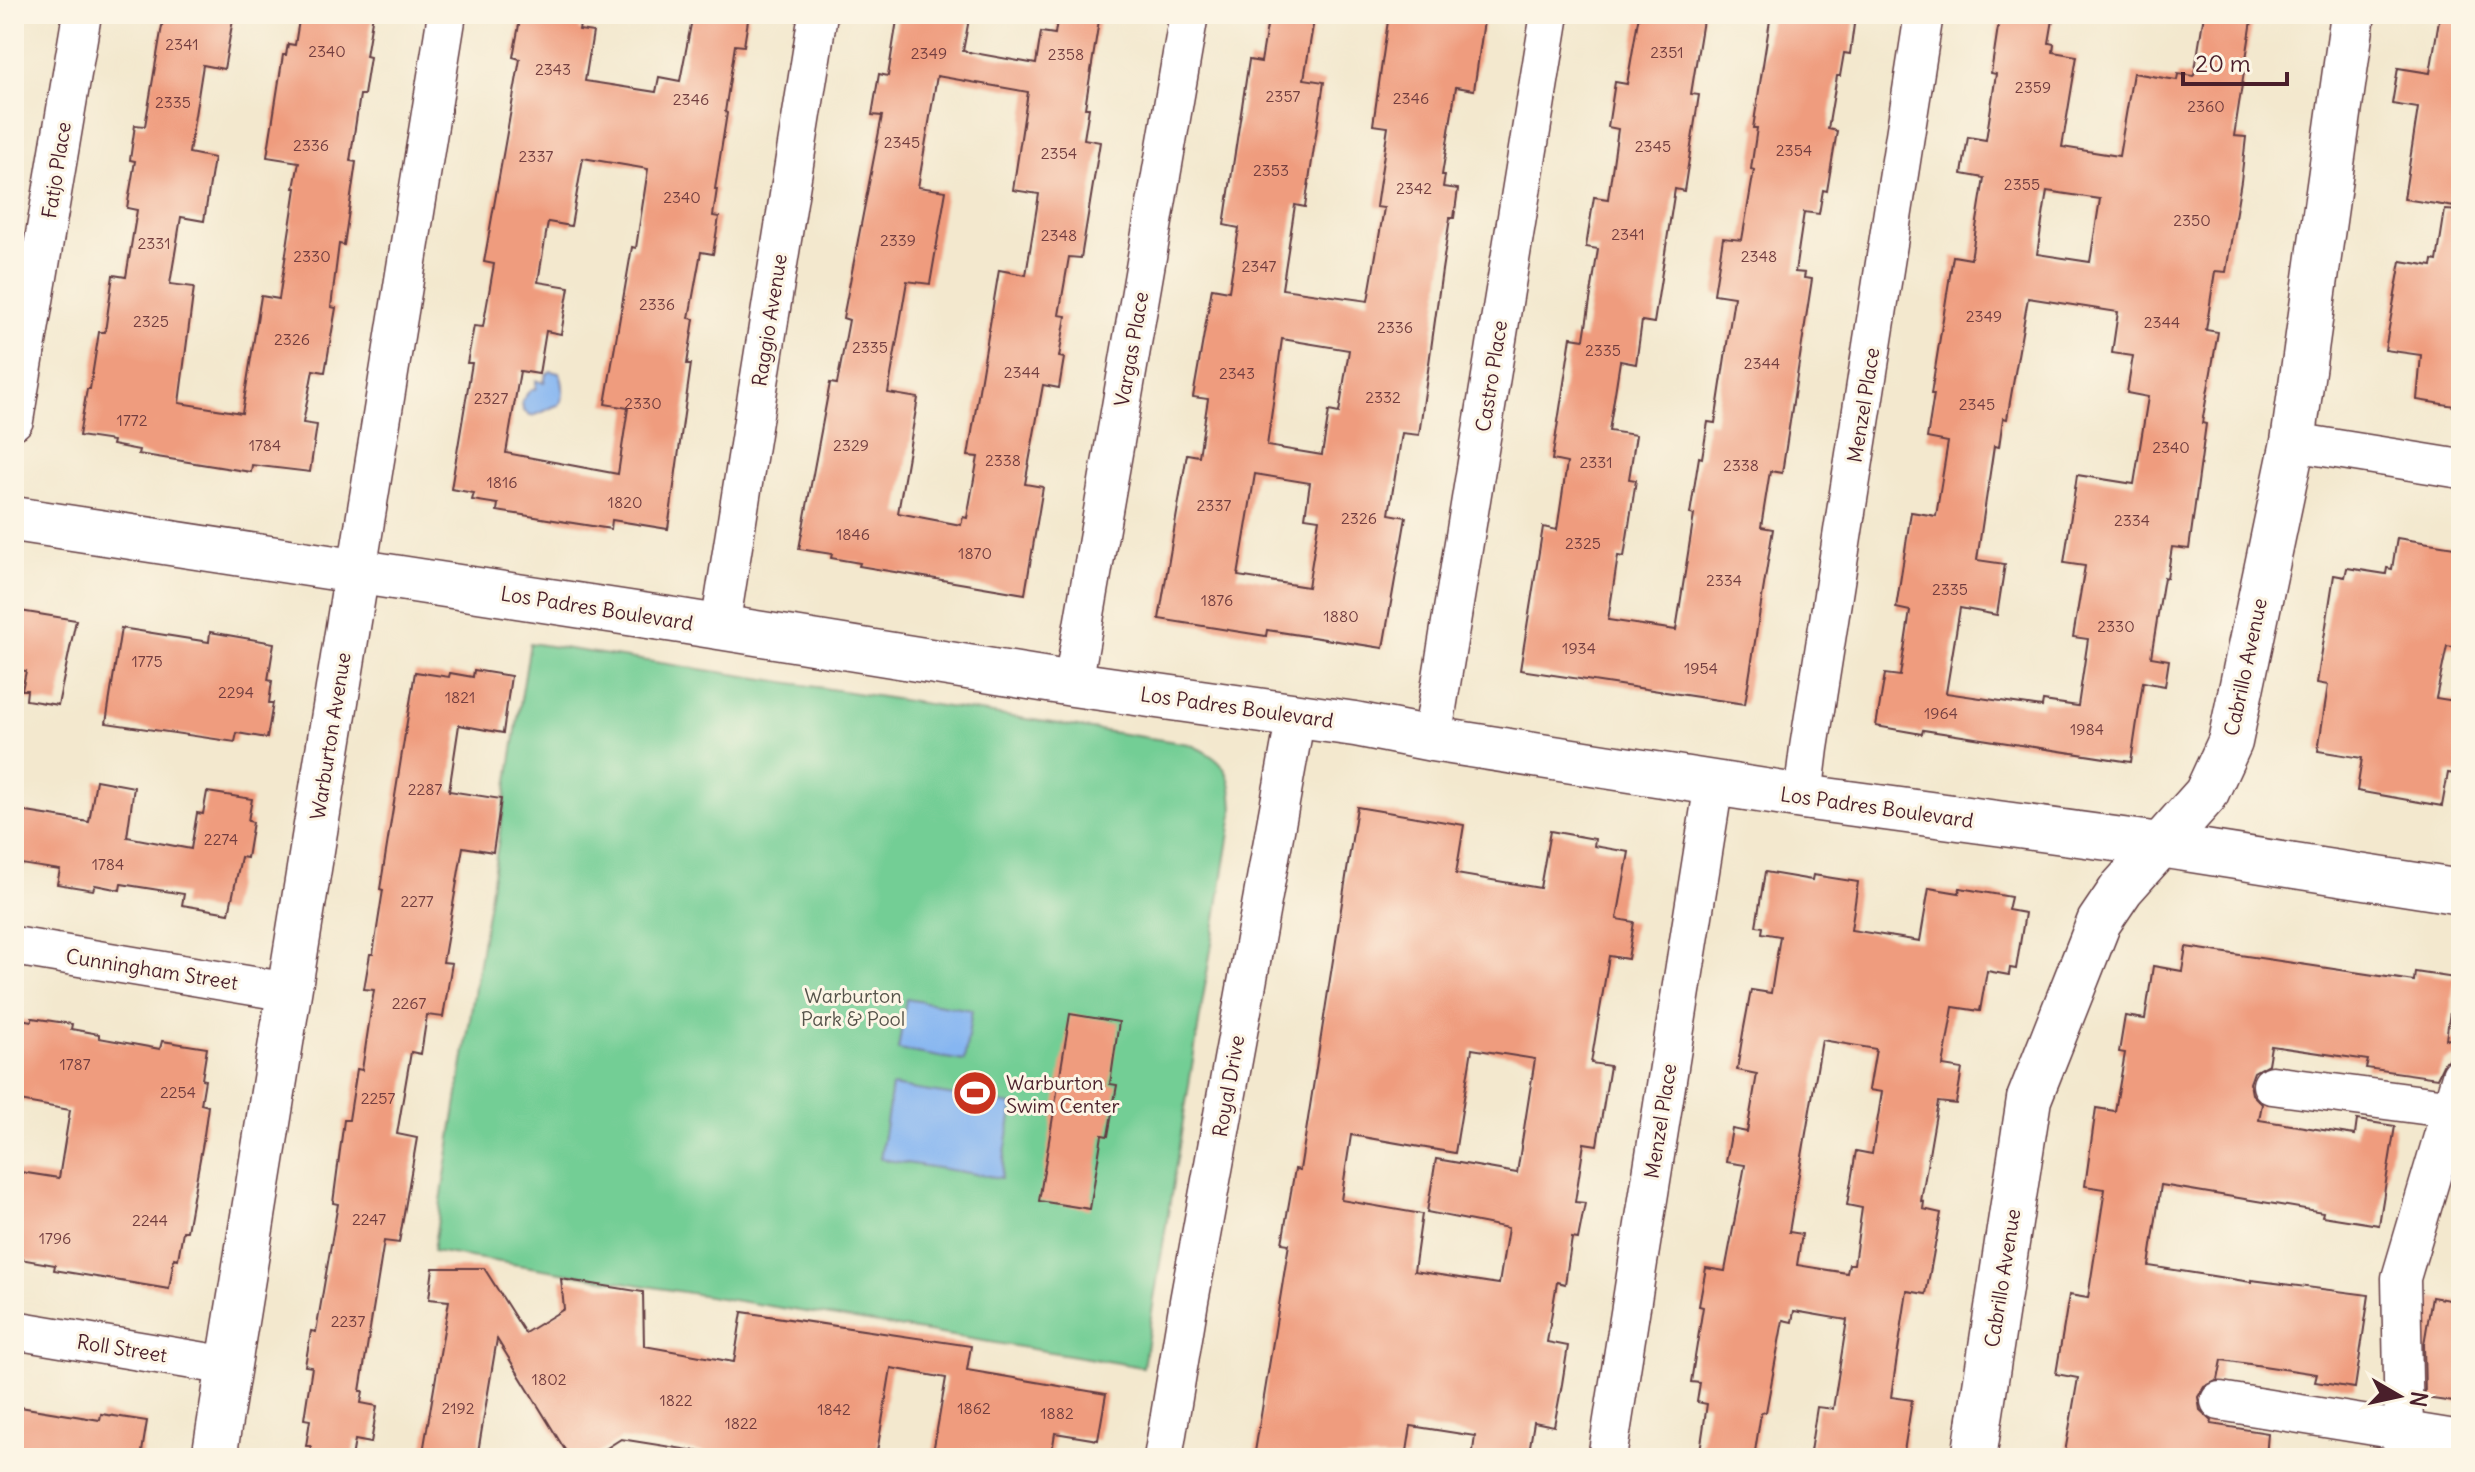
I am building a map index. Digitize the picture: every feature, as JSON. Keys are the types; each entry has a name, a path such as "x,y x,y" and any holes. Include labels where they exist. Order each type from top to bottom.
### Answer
{"street":[{"name":"Fatjo Place","path":"14,420 82,14"},
{"name":"Warburton Avenue","path":"214,1458 447,14"},
{"name":"Raggio Avenue","path":"720,627 818,14"},
{"name":"Vargas Place","path":"1073,684 1189,14"},
{"name":"Castro Place","path":"1432,739 1550,14"},
{"name":"Menzel Place","path":"1803,797 1924,14"},
{"name":"Cabrillo Avenue","path":"1974,1458 2029,1099 2099,922 2122,888 2206,794 2230,742 2293,442 2353,14"},
{"path":"2293,442 2461,469"},
{"name":"Los Padres Boulevard","path":"14,519 1073,684 1296,715 1803,797 2160,845 2461,892"},
{"name":"Royal Drive","path":"1163,1458 1296,715"},
{"name":"Menzel Place","path":"1607,1458 1714,783"},
{"name":"Cunningham Street","path":"14,946 289,992"},
{"path":"2272,1085 2458,1098 2401,1278 2403,1445"},
{"name":"Roll Street","path":"14,1330 229,1366"},
{"path":"2220,1401 2403,1445 2461,1440"}],"green space":[{"name":"Warburton Park & Pool","path":"530,643 1189,744 1212,756 1225,770 1231,788 1233,814 1143,1367 433,1251"}],"water":[{"path":"551,371 559,373 562,380 561,402 530,416 523,410 522,401 530,390 536,388 536,380 544,383 546,374"},
{"path":"906,999 972,1010 964,1061 898,1050"},
{"path":"892,1086 1013,1105 1001,1178 880,1159"}],"building":[{"path":"164,14 234,14 224,69 203,65 189,153 214,158 204,221 181,217 170,284 194,287 179,403 242,413 261,296 279,299 299,162 267,157 283,55 286,55 288,44 295,45 300,14 373,14 366,56 370,57 364,95 360,95 350,161 356,162 344,245 339,244 331,307 336,308 325,372 313,370 303,423 317,425 310,472 252,465 251,472 138,454 139,450 112,445 113,441 79,436 99,332 105,332 113,275 126,277 137,210 127,208 135,161 130,160 135,125 145,126"},
{"path":"521,14 582,14 579,30 593,32 585,81 656,92 659,77 680,81 693,14 749,14 744,46 735,45 715,189 713,216 719,217 713,254 701,252 689,318 694,319 687,364 691,364 668,529 612,520 611,529 497,511 498,504 472,500 474,493 451,489 472,363 467,363 474,326 483,327 494,264 484,262 520,59 513,57","holes":["583,158 648,169 636,248 632,247 605,404 628,408 618,474 506,453 520,371 539,374 546,331 561,334 569,287 538,282 548,222 571,226"]},
{"path":"898,14 970,14 963,51 1036,64 1041,32 1055,34 1058,14 1100,14 1085,108 1089,108 1084,139 1100,142 1081,258 1069,257 1059,315 1066,316 1059,357 1064,358 1059,388 1043,385 1025,484 1043,487 1025,594 859,566 860,563 831,558 832,554 799,549 830,383 837,384 849,320 843,318 882,116 872,115 879,74 888,76","holes":["937,76 1028,92 1013,190 1039,194 1026,275 999,270 968,456 978,457 967,518 963,517 961,525 898,513 918,398 888,393 907,281 930,284 946,191 918,187"]},
{"path":"1269,14 1315,14 1304,79 1324,82 1305,207 1295,205 1282,289 1368,301 1384,208 1376,207 1388,127 1373,125 1389,14 1485,14 1474,90 1456,87 1442,175 1445,175 1443,187 1458,189 1454,218 1450,218 1419,435 1402,433 1389,514 1406,517 1383,648 1267,630 1266,636 1159,619 1187,454 1199,456 1208,399 1193,397 1212,288 1229,291 1239,228 1224,225 1249,60 1261,62","holes":["1282,339 1349,350 1339,413 1329,411 1322,455 1267,446","1255,474 1310,483 1305,517 1319,519 1308,587 1238,576"]},
{"path":"1639,14 1704,14 1691,94 1699,95 1684,191 1675,189 1654,323 1642,321 1636,364 1620,361 1609,431 1636,435 1629,479 1636,480 1624,557 1618,556 1608,620 1676,630 1694,515 1690,514 1699,457 1702,458 1708,422 1715,423 1734,297 1714,294 1723,238 1742,240 1754,170 1751,169 1757,128 1753,128 1771,14 1839,14 1855,17 1850,54 1844,53 1840,76 1837,76 1828,129 1837,131 1827,191 1823,190 1819,214 1804,212 1795,272 1805,273 1804,278 1812,279 1782,473 1770,471 1761,527 1773,529 1745,704 1520,670 1543,527 1557,530 1567,463 1552,460 1571,337 1584,339 1598,249 1586,247 1594,197 1608,199 1618,129 1608,127 1615,82 1627,84"},
{"path":"2000,14 2054,14 2049,43 2054,44 2053,52 2077,56 2062,147 2119,156 2133,73 2177,80 2178,74 2194,76 2204,14 2253,14 2234,136 2246,137 2241,181 2226,272 2215,271 2206,330 2218,332 2202,423 2206,424 2189,549 2172,547 2151,657 2169,660 2165,686 2143,682 2131,762 1923,730 1922,734 1876,726 1885,674 1900,676 1910,611 1896,608 1911,512 1936,516 1948,442 1927,438 1934,394 1931,394 1953,256 1971,259 1984,178 1962,174 1968,137 1986,140 1996,74 1991,73","holes":["2047,191 2100,199 2090,262 2037,254","2028,298 2118,312 2112,353 2133,356 2127,393 2148,397 2134,484 2077,475 2064,563 2085,566 2073,637 2088,639 2078,706 2043,701 2042,707 1946,693 1960,608 1997,615 2005,564 1977,560 1994,446 1999,447 2003,418 2007,419"]},
{"path":"2440,14 2461,14 2461,208 2404,199 2418,108 2392,104 2398,68 2430,73"},
{"path":"2445,210 2461,211 2461,407 2417,400 2421,355 2385,350 2401,261 2432,266 2433,260 2437,261"},
{"path":"2397,538 2461,548 2461,648 2447,646 2436,698 2461,702 2461,775 2448,773 2442,806 2357,791 2362,758 2318,751 2328,685 2317,683 2334,575 2345,577 2347,568 2386,574 2387,568 2392,569"},
{"path":"14,610 76,620 58,705 26,700 27,690 22,690 26,671 14,669"},
{"path":"121,628 209,642 210,632 274,643 268,680 272,681 269,703 273,703 267,738 237,733 235,742 106,723"},
{"path":"474,670 511,676 503,733 459,725 449,791 501,799 493,852 463,847 443,962 452,963 443,1017 427,1015 421,1054 411,1052 397,1134 417,1138 399,1243 384,1241 360,1391 363,1391 361,1403 377,1406 371,1443 355,1440 352,1458 309,1458 311,1446 306,1446 310,1420 304,1419 312,1367 305,1366 311,1331 316,1332 338,1204 333,1203 344,1120 349,1120 357,1069 362,1070 374,990 364,989 370,954 373,954 383,890 380,889 415,672 473,677"},
{"path":"96,780 134,787 127,837 191,849 197,813 203,814 207,792 252,799 248,821 253,822 247,858 241,857 229,913 182,905 184,894 121,884 120,890 95,885 93,890 57,884 60,870 14,863 14,810 89,822"},
{"path":"1357,807 1464,825 1456,874 1540,888 1550,831 1595,839 1594,846 1629,852 1617,919 1634,922 1628,959 1609,956 1591,1063 1610,1066 1597,1145 1584,1143 1575,1202 1585,1203 1578,1239 1572,1238 1565,1284 1557,1282 1547,1342 1568,1346 1562,1384 1554,1426 1534,1422 1528,1458 1472,1458 1475,1436 1411,1426 1406,1458 1254,1458 1289,1244 1282,1243 1295,1169 1300,1170","holes":["1472,1049 1535,1059 1517,1173 1436,1159 1427,1212 1508,1228 1499,1284 1414,1271 1422,1214 1341,1200 1351,1135 1455,1153"]},
{"path":"1765,872 1812,880 1813,875 1858,882 1851,930 1920,941 1929,888 1959,893 1960,888 2011,897 2008,910 2025,913 2016,969 2010,968 2009,975 1987,971 1980,1011 1953,1007 1943,1066 1962,1069 1956,1104 1938,1102 1921,1201 1924,1202 1923,1209 1941,1213 1926,1294 1907,1291 1891,1397 1912,1400 1903,1458 1809,1458 1817,1407 1833,1409 1847,1320 1794,1311 1792,1322 1783,1320 1766,1412 1761,1413 1754,1458 1699,1458 1707,1404 1697,1402 1700,1383 1691,1382 1703,1307 1699,1306 1706,1268 1725,1271 1745,1165 1726,1162 1732,1129 1747,1132 1757,1074 1737,1070 1743,1033 1751,990 1771,993 1780,936 1762,933 1763,927 1756,926","holes":["1822,1040 1876,1049 1869,1090 1882,1092 1872,1154 1856,1151 1847,1205 1862,1208 1854,1264 1849,1264 1847,1273 1797,1265 1802,1234 1789,1232"]},
{"path":"2186,947 2414,981 2415,972 2455,978 2446,1039 2461,1040 2461,1055 2445,1061 2437,1078 2366,1068 2368,1060 2271,1046 2268,1064 2254,1072 2250,1083 2252,1094 2262,1104 2259,1120 2355,1135 2357,1120 2395,1126 2379,1225 2322,1216 2323,1212 2161,1185 2149,1266 2251,1282 2369,1295 2355,1388 2315,1382 2317,1374 2222,1360 2218,1380 2204,1387 2198,1397 2200,1410 2212,1421 2211,1424 2268,1433 2266,1458 2064,1458 2078,1378 2056,1374 2069,1295 2088,1298 2105,1189 2085,1186 2096,1108 2115,1111 2125,1053 2119,1052 2125,1016 2145,1019 2153,966 2182,971"},
{"path":"1070,1014 1119,1022 1110,1084 1117,1085 1108,1136 1102,1135 1090,1209 1039,1201"},
{"path":"14,1018 72,1024 71,1029 99,1034 99,1038 160,1049 162,1041 207,1048 202,1079 205,1080 201,1104 208,1106 203,1142 187,1231 183,1231 178,1259 174,1258 169,1289 54,1270 55,1265 14,1258 14,1171 59,1178 70,1110 14,1100"},
{"path":"433,1268 484,1268 525,1333 564,1309 561,1279 643,1292 644,1346 734,1362 742,1312 971,1346 967,1370 1106,1394 1098,1440 1055,1433 1051,1458 932,1458 946,1378 891,1368 876,1458 714,1458 715,1454 621,1439 591,1458 570,1458 497,1339 477,1458 422,1458 449,1301 429,1299"},
{"path":"2432,1297 2461,1302 2461,1403 2425,1398 2424,1344"},
{"path":"20,1407 100,1420 101,1414 147,1421 141,1458 14,1458 14,1411 19,1411"}],"place":[{"name":"Warburton Swim Center","path":"975,1093"}]}
